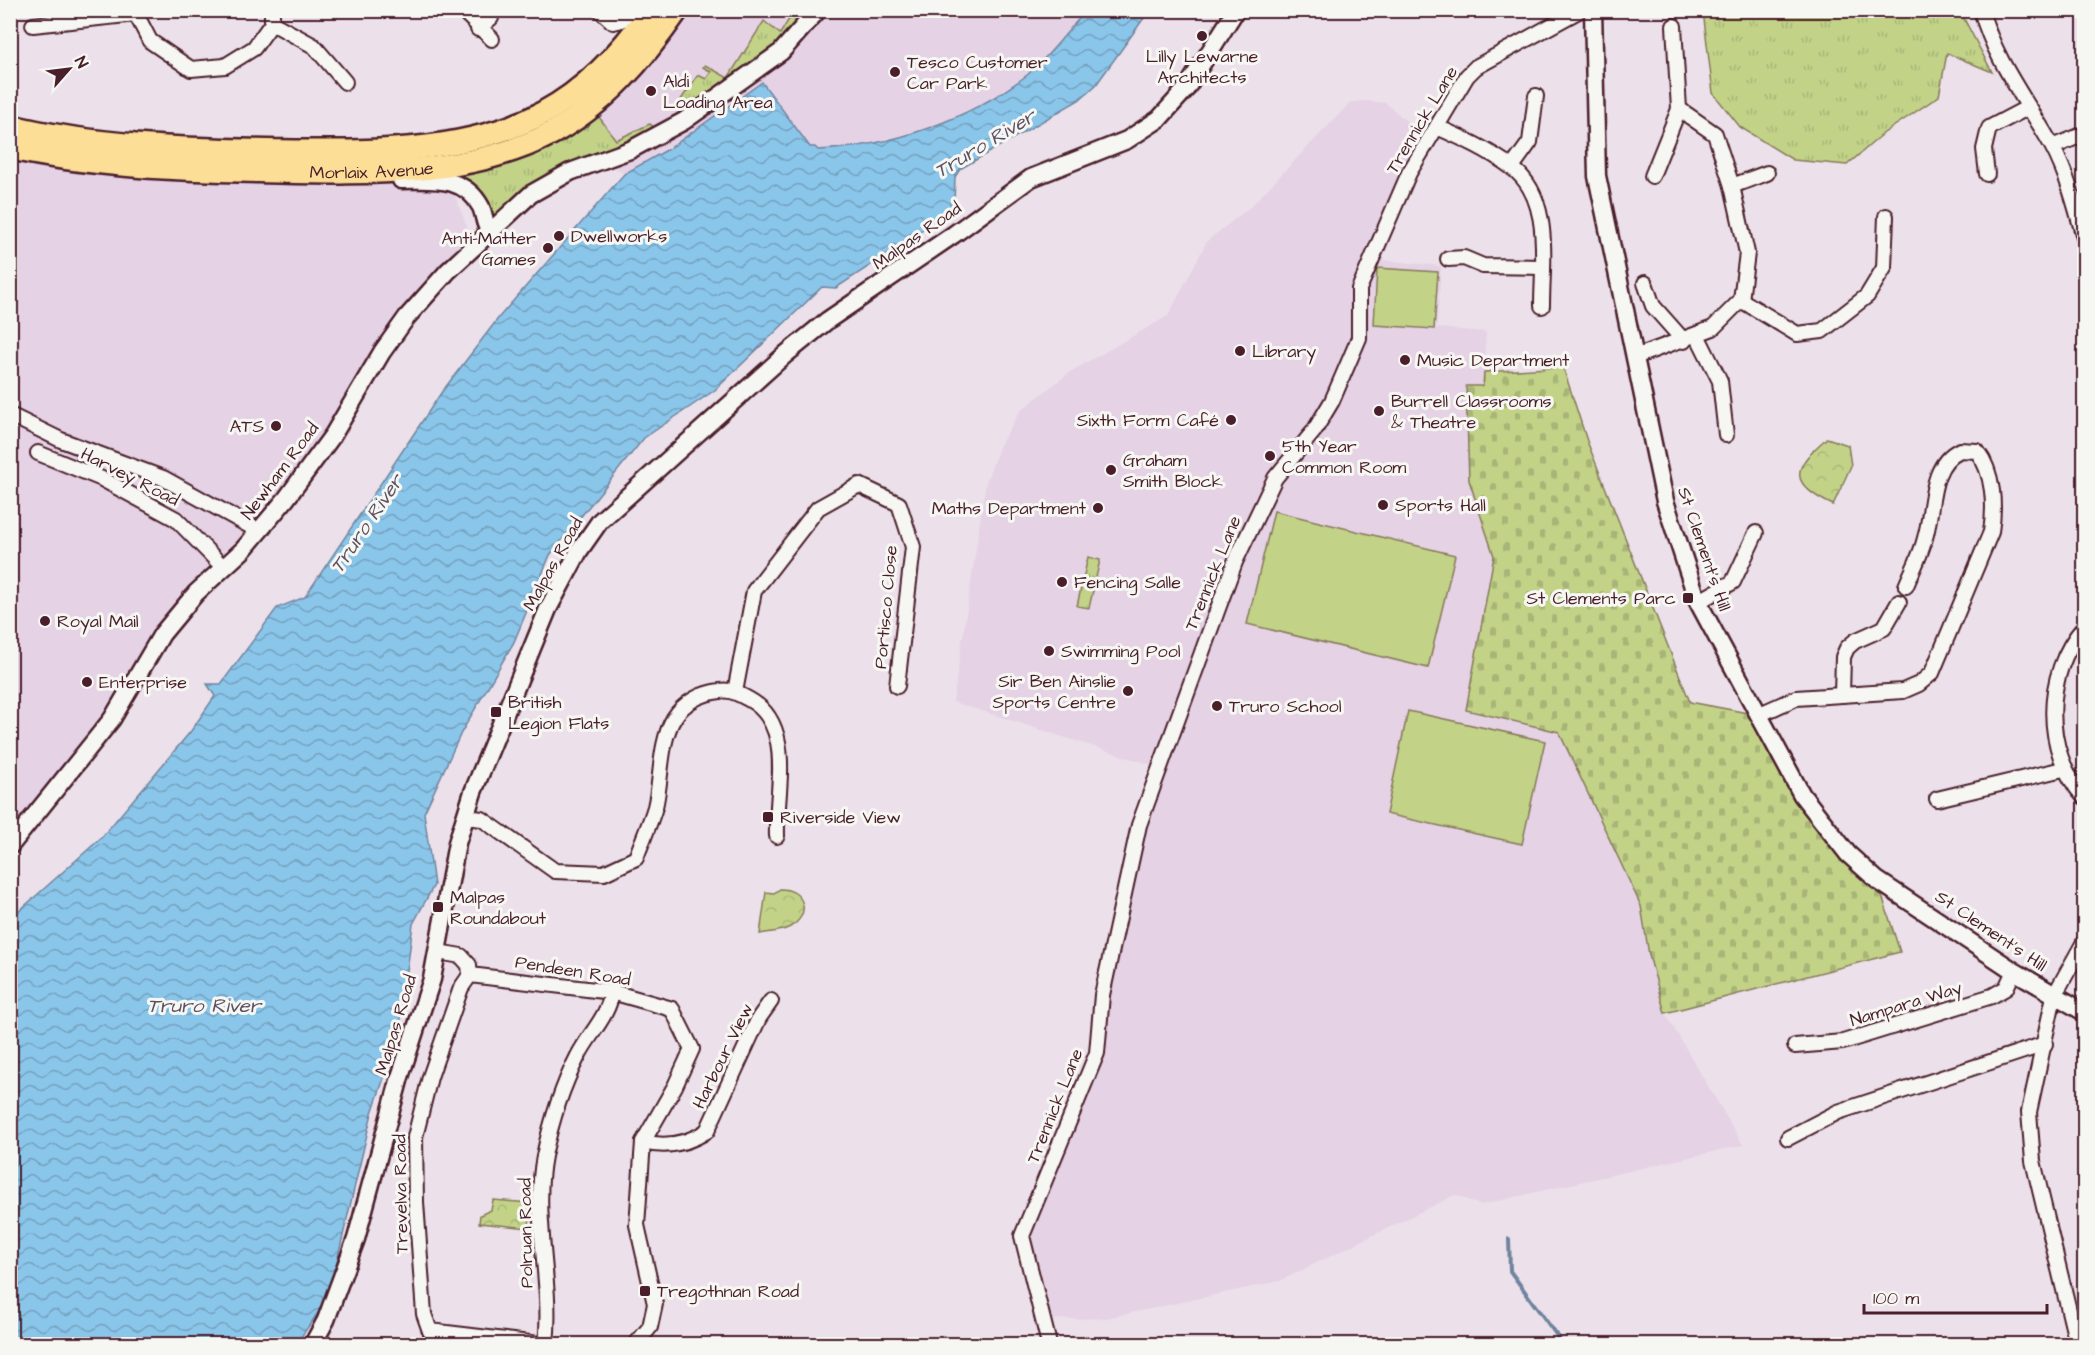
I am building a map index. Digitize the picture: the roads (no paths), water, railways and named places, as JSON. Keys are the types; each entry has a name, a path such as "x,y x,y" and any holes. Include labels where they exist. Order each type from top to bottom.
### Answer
{"highway":[{"name":"Morlaix Avenue","path":"10,126 100,142 174,149 359,150 442,144 508,128 561,103 595,76 626,43 651,10"},
{"name":"Morlaix Avenue","path":"10,148 133,167 331,171 399,170 442,165 512,149 550,134 571,122 606,94 651,46 677,10"}],"street":[{"path":"462,10 478,29 492,39"},
{"path":"603,15 613,22 619,21 630,10"},
{"name":"Newham Road","path":"10,846 112,718 162,634 196,593 225,568 259,531 333,435 379,355 407,317 455,265 516,207 544,185 577,169 651,140 730,90 781,52 818,10"},
{"name":"Malpas Road","path":"314,1344 326,1320 356,1239 438,952 457,843 473,792 548,609 579,551 600,521 786,354 828,320 953,235 1031,178 1127,140 1159,119 1186,89 1236,10"},
{"name":"Trennick Lane","path":"1049,1344 1022,1236 1097,1053 1102,995 1139,825 1232,569 1275,478 1314,431 1332,401 1359,338 1359,289 1409,173 1467,76 1476,67 1580,10"},
{"name":"St Clement's Hill","path":"1593,10 1597,176 1665,501 1698,602 1802,795 1848,854 1877,880 2014,971 2085,1012"},
{"path":"1981,10 1990,43 2027,108 2053,147 2074,199 2085,238"},
{"path":"33,25 136,12 150,41 190,69 225,66 254,48 272,17 314,46 345,82"},
{"path":"478,29 491,18"},
{"path":"1652,176 1679,109 1674,26"},
{"path":"1512,167 1533,136 1536,96"},
{"path":"1987,174 1984,149 1989,128 2027,108"},
{"path":"1635,357 1713,328 1741,300 1747,253 1732,186 1715,134 1679,109"},
{"path":"1437,127 1512,167 1527,184 1537,204 1542,227 1542,306"},
{"path":"2053,147 2085,134"},
{"path":"331,171 387,180 442,180 456,183 475,198 491,233"},
{"path":"1732,186 1767,173"},
{"path":"1741,300 1797,334 1822,330 1867,296 1884,268 1886,216"},
{"path":"1453,263 1464,258 1483,266 1542,267"},
{"path":"1645,283 1653,306 1691,338 1720,381 1726,435"},
{"path":"10,415 61,440 163,478 259,531"},
{"path":"1758,715 1796,698 1903,691 1926,679 1937,666 1991,532 1994,509 1991,486 1984,462 1977,452 1966,449 1956,452 1939,473 1926,537 1906,586"},
{"name":"Harvey Road","path":"38,453 102,479 176,519 225,568"},
{"name":"Portisco Close","path":"735,692 753,591 818,508 859,485 899,504 913,547 897,686"},
{"path":"1698,602 1721,591 1733,582 1756,533"},
{"path":"1842,695 1843,657 1847,648 1855,641 1884,628 1899,602"},
{"path":"2085,627 2067,652 2055,691 2053,717 2063,769 2085,797"},
{"path":"466,817 482,819 555,871 604,873 636,858 655,808 668,730 675,716 685,704 703,695 723,690 735,692 756,703 766,715 777,738 780,759 777,836"},
{"path":"1937,799 2063,769"},
{"path":"2077,1344 2033,1161 2029,1112 2054,996 2085,942"},
{"path":"438,952 461,956 469,965 470,975"},
{"name":"Nampara Way","path":"1795,1046 1843,1042 1992,996 2006,988 2014,971"},
{"name":"Pendeen Road","path":"470,975 612,992 672,1009 692,1049 675,1086 643,1142"},
{"name":"Trevelva Road","path":"470,975 461,988 430,1077 415,1137 416,1202 423,1314 430,1331 539,1344"},
{"name":"Polruan Road","path":"546,1344 540,1189 544,1157 566,1083 579,1054 610,1006 612,992"},
{"name":"Harbour View","path":"643,1142 676,1144 691,1141 706,1131 759,1018 771,1001"},
{"path":"1788,1138 1810,1124 1838,1112 2044,1044"},
{"path":"636,1344 650,1327 655,1304 637,1225 643,1142"}],"water":[{"name":"Truro River","path":"1086,11 1149,11 1096,85 1079,100 960,169 955,177 954,203 918,234 836,288 822,287 715,390 644,438 550,555 514,642 461,733 424,813 434,885 413,924 399,1034 372,1113 328,1299 296,1344 11,1344 10,919 101,838 191,731 215,696 207,684 221,684 277,608 305,597 441,393 500,316 624,174 670,148 762,82 810,147 818,150 873,143 928,128 980,105 1027,75 1051,52"}],"waterway":[{"path":"1509,1239 1510,1271 1563,1344"}],"place":[{"name":"Lilly Lewarne Architects","path":"1202,36"},
{"name":"Tesco Customer Car Park","path":"895,72"},
{"name":"Aldi Loading Area","path":"651,91"},
{"name":"Dwellworks","path":"559,236"},
{"name":"Anti-Matter Games","path":"548,248"},
{"name":"Library","path":"1240,351"},
{"name":"Music Department","path":"1405,360"},
{"name":"Burrell Classrooms & Theatre","path":"1379,411"},
{"name":"Sixth Form Café","path":"1231,420"},
{"name":"ATS","path":"276,426"},
{"name":"5th Year Common Room","path":"1270,456"},
{"name":"Graham Smith Block","path":"1111,470"},
{"name":"Sports Hall","path":"1383,505"},
{"name":"Maths Department","path":"1098,508"},
{"name":"Fencing Salle","path":"1062,582"},
{"name":"St Clements Parc","path":"1688,598"},
{"name":"Royal Mail","path":"45,621"},
{"name":"Swimming Pool","path":"1049,651"},
{"name":"Enterprise","path":"87,682"},
{"name":"Sir Ben Ainslie Sports Centre","path":"1128,691"},
{"name":"Truro School","path":"1217,706"},
{"name":"British Legion Flats","path":"496,712"},
{"name":"Riverside View","path":"768,817"},
{"name":"Malpas Roundabout","path":"438,907"},
{"name":"Tregothnan Road","path":"645,1291"}]}
